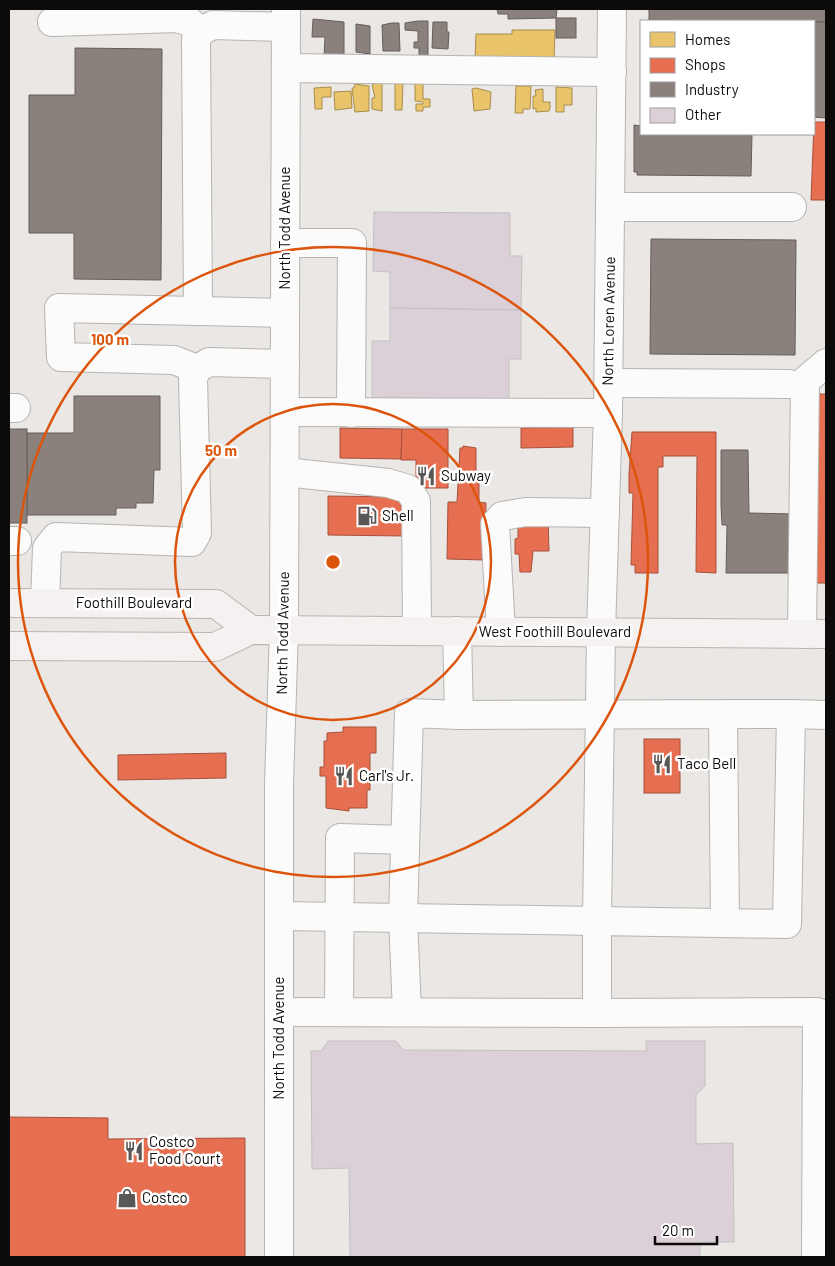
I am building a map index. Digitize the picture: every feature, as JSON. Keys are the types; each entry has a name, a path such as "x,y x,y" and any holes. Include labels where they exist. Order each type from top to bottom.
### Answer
{"main road":[{"name":"Foothill Boulevard","path":"9,603 216,604 252,630"},
{"path":"9,646 215,646 252,630 284,630"},
{"name":"West Foothill Boulevard","path":"284,630 814,634"}],"street":[{"name":"North Loren Avenue","path":"597,1013 601,632 608,414 612,9"},
{"path":"52,22 177,18 190,22 200,31"},
{"path":"198,311 196,39 200,31 213,25 286,18"},
{"name":"North Todd Avenue","path":"279,1257 279,783 284,630 286,18"},
{"path":"286,68 612,72"},
{"path":"610,207 792,207"},
{"path":"285,243 352,243 351,413"},
{"path":"197,369 174,360 61,357 59,308 285,313"},
{"path":"45,603 47,548 56,537 192,542 197,533 193,378 197,369 209,362 285,364"},
{"path":"814,634 805,381 826,363"},
{"path":"608,383 789,384"},
{"path":"285,412 608,414"},
{"path":"285,472 388,483 408,489 416,501 417,631"},
{"path":"501,632 495,524 502,516 526,512 605,512"},
{"path":"457,631 459,715"},
{"path":"406,1012 403,918 409,713 600,716 826,715"},
{"path":"280,916 787,924 791,714"},
{"path":"723,715 725,923"},
{"path":"339,1012 340,838 405,840"},
{"path":"280,1012 817,1012 816,1257"}],"building: Homes":[{"path":"512,30 555,30 554,61 475,61 476,34 512,34"},
{"path":"395,81 403,81 402,110 395,110"},
{"path":"415,82 423,82 423,99 430,99 430,107 423,107 423,111 416,111 416,104 423,104 423,102 415,101"},
{"path":"382,83 382,111 372,109 372,98 375,98 372,85"},
{"path":"355,84 369,86 369,111 355,112 352,88 354,88"},
{"path":"516,86 531,86 530,109 523,109 523,113 515,113"},
{"path":"331,87 331,97 322,97 322,109 315,109 314,88"},
{"path":"556,87 572,88 572,105 564,105 564,112 556,112"},
{"path":"476,88 491,92 490,109 474,111 472,89"},
{"path":"543,89 543,102 550,102 550,108 549,111 536,112 536,108 533,109 533,96 536,96 535,90"},
{"path":"351,91 352,108 335,110 334,92"}],"building: Shops":[{"path":"815,122 826,122 826,200 811,200"},
{"path":"817,394 826,394 826,583 810,583"},
{"path":"573,427 573,447 521,448 521,428"},
{"path":"340,428 402,429 401,459 340,458"},
{"path":"402,429 448,429 448,488 416,488 416,460 401,460"},
{"path":"632,432 716,432 716,573 696,572 697,456 663,456 663,467 658,467 658,573 635,573 635,565 631,565 633,493 629,493"},
{"path":"463,446 476,448 476,482 479,482 479,502 486,503 485,560 447,559 448,502 457,502 460,448 463,448"},
{"name":"Shell","path":"328,496 406,497 405,536 328,535"},
{"path":"518,518 548,518 549,551 533,551 531,572 520,572 519,554 515,554 515,539 518,538"},
{"path":"343,727 376,727 376,753 370,753 370,790 367,790 367,808 349,808 349,811 326,808 326,776 320,776 320,767 324,767 324,741 327,741 327,733 343,732"},
{"path":"644,739 680,739 680,793 644,793"},
{"path":"226,753 226,778 118,780 118,755"},
{"name":"Costco","path":"9,1117 108,1118 108,1139 245,1138 245,1257 9,1257"}],"building: Industry":[{"path":"497,9 557,9 556,18 508,19 508,14 498,14"},
{"path":"649,9 826,9 826,22 815,22 815,20 649,20"},
{"path":"556,18 576,18 576,38 556,38"},
{"path":"313,19 344,22 344,57 324,57 325,37 312,37"},
{"path":"428,21 428,61 419,61 419,48 414,48 414,42 418,42 418,31 405,30 405,23"},
{"path":"433,22 447,22 447,32 449,32 448,49 432,48"},
{"path":"815,22 826,22 826,118 815,117"},
{"path":"399,23 400,51 383,51 382,25"},
{"path":"356,24 370,26 370,54 356,52"},
{"path":"75,48 162,49 161,280 74,279 74,233 29,233 29,95 75,95"},
{"path":"634,125 640,126 640,135 752,135 751,176 637,175 637,172 634,172"},
{"path":"651,239 796,240 795,355 650,354"},
{"path":"74,396 160,396 160,470 154,470 153,503 136,503 136,508 116,508 116,515 27,515 27,433 74,433"},
{"path":"9,429 27,429 27,523 9,523"},
{"path":"721,450 748,450 749,513 794,514 793,567 788,573 726,573 727,525 722,525"}],"building: Other":[{"path":"374,212 510,213 510,256 522,256 521,310 390,308 390,272 373,271"},
{"path":"390,308 521,310 521,359 509,359 509,401 372,401 372,341 390,341"},
{"path":"328,1041 396,1041 403,1050 646,1051 646,1041 705,1041 705,1086 696,1095 696,1144 733,1143 734,1242 700,1242 700,1257 350,1257 349,1168 312,1169 311,1051 321,1051"}],"place":[{"name":"Subway","path":"426,476"},
{"name":"Shell","path":"367,516"},
{"name":"Taco Bell","path":"662,764"},
{"name":"Carl's Jr.","path":"344,776"},
{"name":"Costco Food Court","path":"134,1151"},
{"name":"Costco","path":"127,1198"}]}
